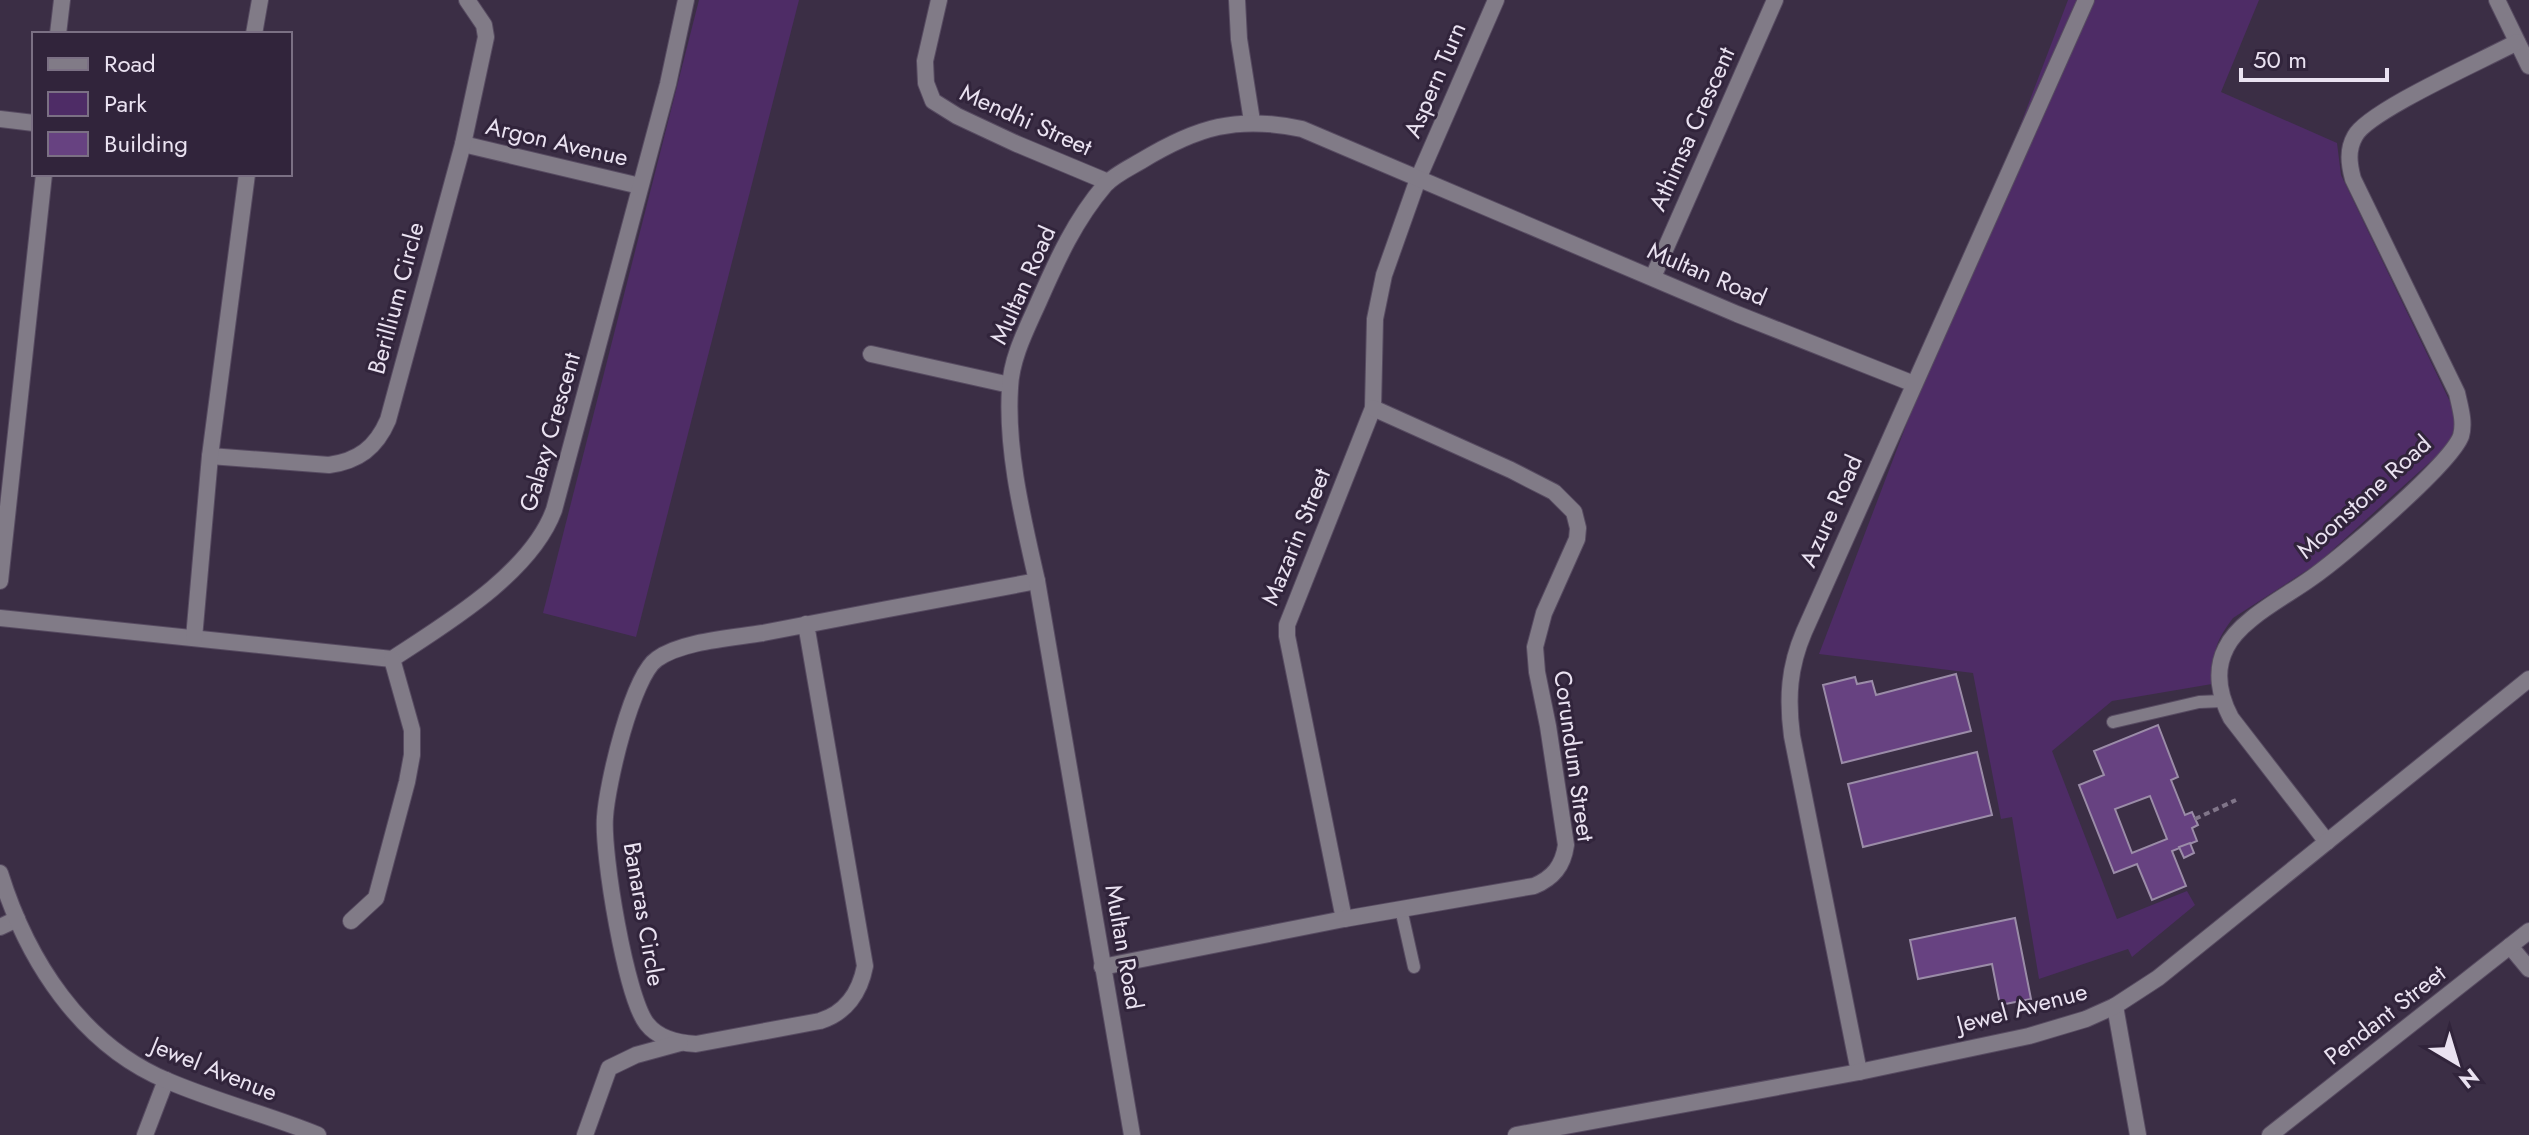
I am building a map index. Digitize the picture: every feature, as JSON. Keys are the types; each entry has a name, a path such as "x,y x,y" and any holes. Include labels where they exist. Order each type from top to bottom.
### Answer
{"street":[{"path":"58,32 62,0"},
{"path":"254,32 260,0"},
{"name":"Berillium Circle","path":"210,456 329,465 347,462 373,445 388,420 463,144 486,37 484,25 467,0"},
{"name":"Galaxy Crescent","path":"392,659 432,633 509,573 525,559 547,528 583,406 668,84 686,0"},
{"name":"Mendhi Street","path":"939,0 925,61 926,83 933,101 969,122 1108,182"},
{"path":"1237,0 1239,39 1252,121"},
{"name":"Aspern Turn","path":"1418,179 1496,0"},
{"name":"Athimsa Crescent","path":"1653,277 1775,0"},
{"name":"Azure Road","path":"1859,1072 1792,736 1789,679 1795,652 2086,0"},
{"path":"2497,0 2529,66"},
{"name":"Moonstone Road","path":"2327,842 2247,742 2222,701 2220,663 2226,646 2242,628 2313,577 2377,524 2423,481 2460,437 2463,424 2457,393 2353,179 2349,153 2354,137 2375,115 2517,42"},
{"path":"0,119 32,123"},
{"name":"Multan Road","path":"1132,1135 1011,437 1010,385 1024,337 1065,243 1108,182 1187,136 1252,121 1302,129 1914,384"},
{"name":"Argon Avenue","path":"463,144 640,186"},
{"path":"0,581 44,176"},
{"path":"194,638 210,456 247,176"},
{"name":"Mazarin Street","path":"1344,919 1308,748 1287,625 1373,408 1373,353 1378,300 1418,179"},
{"path":"871,354 1010,385"},
{"name":"Corundum Street","path":"1102,967 1344,919 1534,886 1556,873 1563,861 1566,845 1535,647 1544,613 1572,554 1578,528 1574,512 1554,492 1373,408"},
{"name":"Banaras Circle","path":"680,1043 648,1026 634,1001 608,865 604,820 607,800 626,722 644,673 660,656 684,648 1037,581"},
{"path":"0,618 392,659 412,730 412,755 376,898 351,921"},
{"path":"585,1135 609,1068 636,1055 680,1043 696,1044 833,1017 844,1008 861,984 865,966 806,624"},
{"name":"Jewel Avenue","path":"1516,1135 1859,1072 2029,1036 2086,1019 2115,1006 2158,978 2529,679"},
{"name":"Jewel Avenue","path":"0,873 17,919 61,996 79,1019 121,1055 166,1080 318,1135"},
{"path":"0,927 17,919"},
{"name":"Pendant Street","path":"2270,1135 2529,931"},
{"path":"2510,946 2529,969"},
{"path":"2115,1006 2138,1135"},
{"path":"145,1135 166,1080"}],"lane":[{"path":"2113,722 2199,702 2222,701"},
{"path":"1401,909 1414,967"}],"path":[{"path":"2195,819 2236,800"}],"green space":[{"path":"699,0 799,0 636,637 543,613"},
{"path":"2068,0 2259,0 2221,92 2337,143 2341,175 2453,408 2454,426 2441,452 2318,563 2233,618 2216,649 2212,684 2112,701 2052,751 2117,919 2187,891 2195,905 2132,957 2128,949 2039,979 2012,817 2001,819 1973,673 1819,654"}],"building":[{"path":"1956,674 1971,731 1842,763 1823,685 1855,677 1857,684 1872,681 1876,695"},
{"path":"2158,725 2178,777 2171,780 2185,815 2192,812 2198,825 2192,828 2197,841 2172,851 2186,886 2152,900 2137,864 2114,873 2079,785 2104,775 2094,751","holes":["2150,796 2167,839 2132,853 2115,809"]},
{"path":"1977,752 1992,815 1863,847 1848,784"},
{"path":"2190,843 2194,853 2184,858 2179,847"},
{"path":"2015,918 2031,999 2000,1005 1992,964 1918,979 1910,940"}]}
